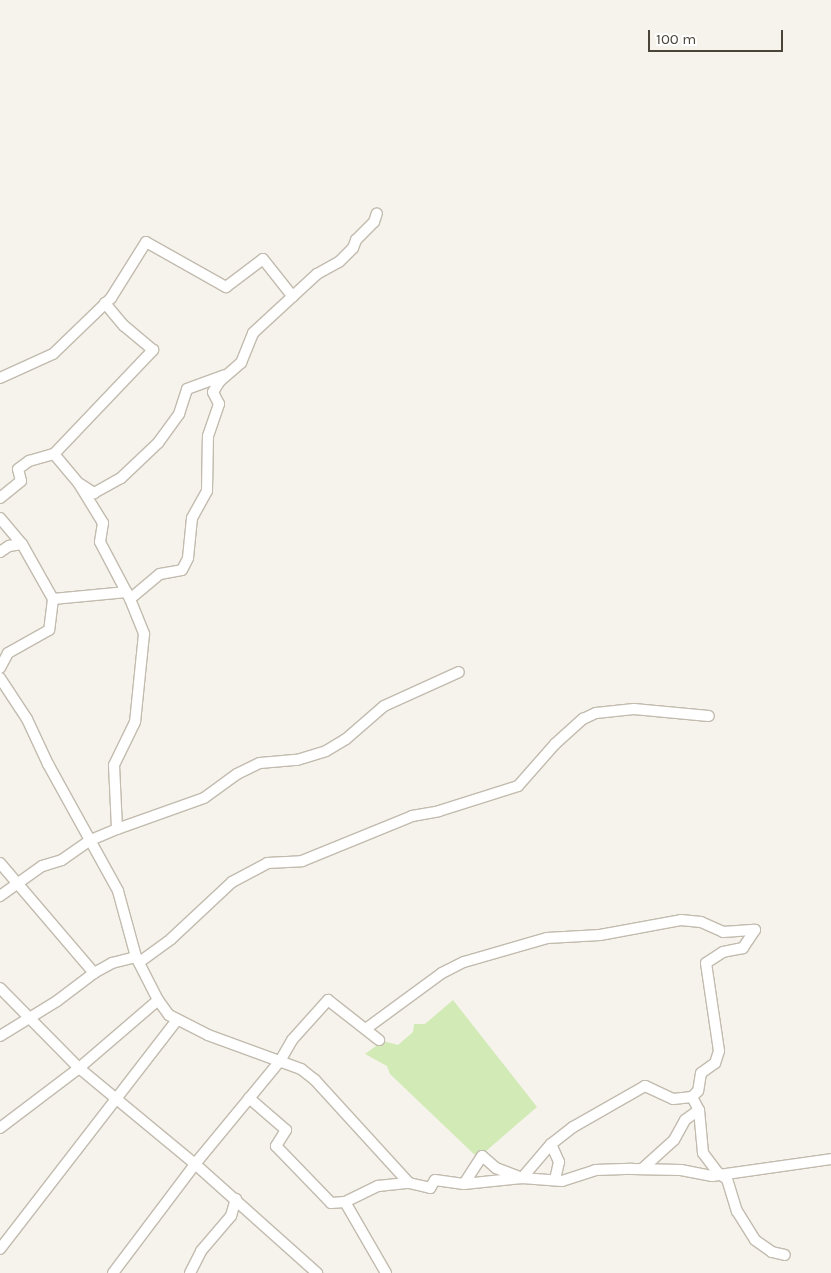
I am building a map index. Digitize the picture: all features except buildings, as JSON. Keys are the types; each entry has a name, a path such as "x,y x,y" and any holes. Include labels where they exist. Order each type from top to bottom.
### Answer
{"street":[{"path":"79,484 94,492 121,478 158,443 179,414 188,389 226,374 241,363 253,333 293,297 354,248 356,240 374,222 377,213"},
{"path":"0,378 54,354 105,303 146,242 226,288 264,259 293,297"},
{"path":"0,498 21,481 18,469 29,461 54,454 153,350 124,326 105,303"},
{"path":"54,599 129,595 160,574 182,570 188,558 192,518 207,491 208,436 219,404 213,392 226,374"},
{"path":"54,454 79,484 102,523 100,542 129,595 144,634 134,722 114,765 117,829"},
{"path":"0,518 22,544 54,599 49,630 8,653 0,668"},
{"path":"0,552 9,546 22,544"},
{"path":"0,896 42,866 62,860 89,841 204,798 237,774 260,763 297,760 326,751 346,739 384,706 459,672"},
{"path":"0,679 27,719 89,841 118,891 138,959 158,1000 176,1021 301,1069 315,1080 409,1183"},
{"path":"0,1036 94,973 112,963 138,959 172,939 232,882 267,864 302,861 412,816 439,811 518,786 555,744 583,719 596,713 634,709 709,716"},
{"path":"0,863 16,885 94,973"},
{"path":"367,1028 442,973 464,962 547,938 600,935 681,920 701,922 723,932 755,930 743,948 723,952 706,963 719,1051 715,1063 701,1073 698,1091 692,1097 673,1099 645,1086 586,1119 551,1144 522,1178"},
{"path":"0,988 27,1019 79,1068 236,1199 317,1273"},
{"path":"0,1128 79,1068 158,1000"},
{"path":"113,1273 195,1164 280,1061 292,1040 328,1000 367,1028 379,1040"},
{"path":"0,1249 3,1236 118,1100 176,1021"},
{"path":"692,1097 699,1110 703,1153 718,1173 727,1178 737,1211 753,1237 772,1252 785,1254"},
{"path":"249,1098 286,1130 276,1146 309,1183 331,1203 344,1202 378,1186 409,1183 430,1188 435,1180 464,1184 522,1178 555,1180 595,1170 642,1169 681,1170 705,1176 718,1173 748,1172 831,1159"},
{"path":"642,1169 674,1140 685,1120 699,1110"},
{"path":"551,1144 559,1162 555,1180"},
{"path":"464,1184 482,1156 496,1168 522,1178"},
{"path":"190,1273 201,1251 231,1216 236,1199"},
{"path":"344,1202 386,1273"}],"green space":[{"path":"453,1000 537,1107 478,1158 390,1074 387,1066 365,1054 383,1041 398,1045 413,1032 414,1024 425,1024"}]}
